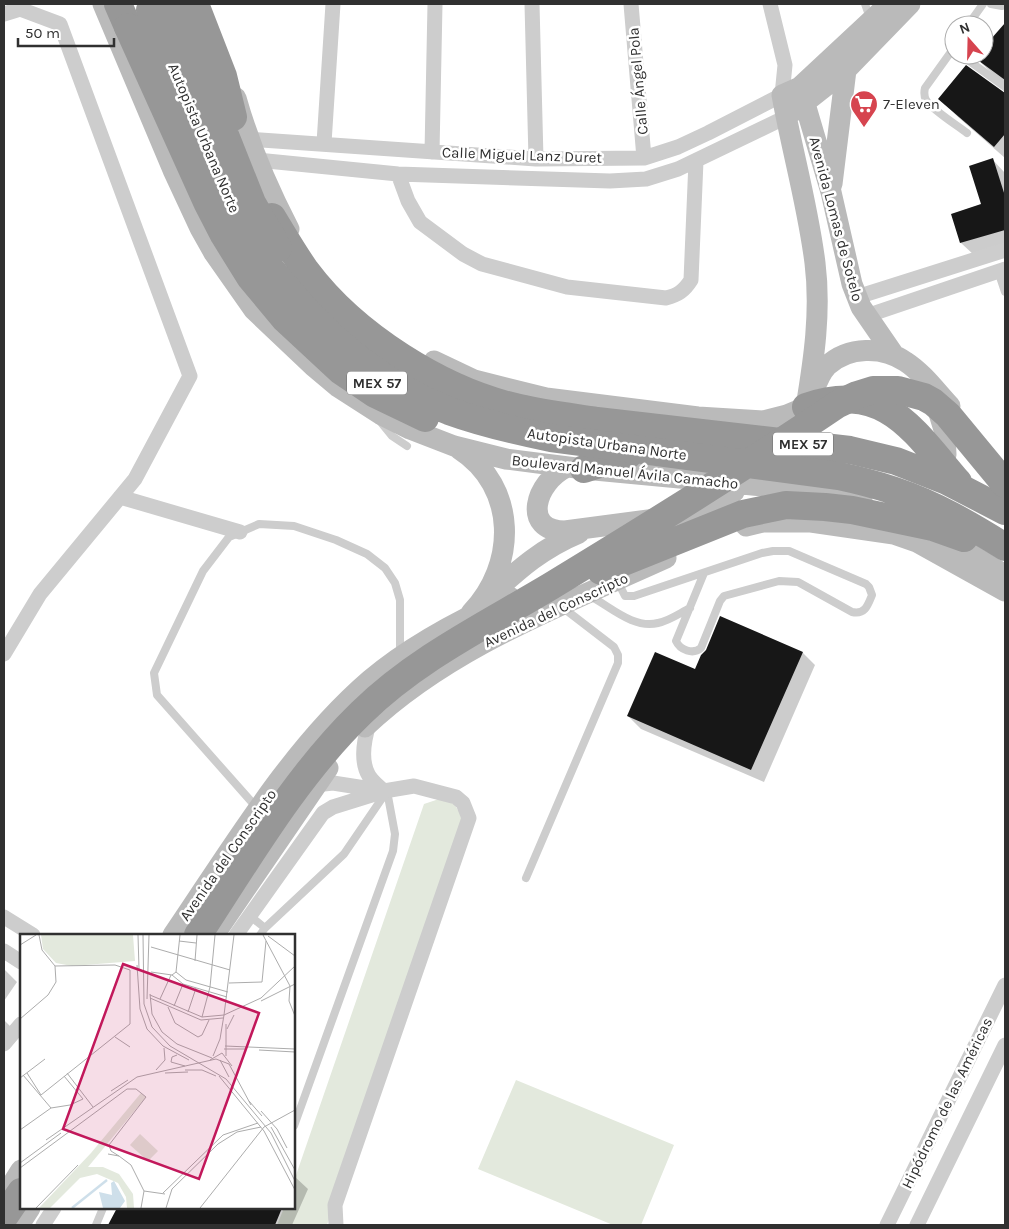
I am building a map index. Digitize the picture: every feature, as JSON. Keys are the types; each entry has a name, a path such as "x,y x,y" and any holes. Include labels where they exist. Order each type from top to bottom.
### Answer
{"highway":[{"name":"Autopista Urbana Norte","path":"148,4 204,145 233,210 262,258 304,309 340,344 378,373 415,395 450,411 498,426 551,438 839,476 870,483 922,501 1005,546"},
{"name":"Autopista Urbana Norte","path":"173,4 248,168 252,203 281,253 317,298 338,320 400,368 433,386 481,407 541,422 827,457 854,462 913,479 942,490 1005,524"},
{"name":"MEX 57","path":"183,4 248,170 282,234 307,272 326,294 355,322 411,364 468,392 517,408 597,421 850,450 896,461 947,480 1005,511"},
{"path":"196,4 222,76 238,144 248,168"},
{"path":"120,8 182,150 215,219 250,277 285,319 341,371 391,403 424,418 439,422 468,426 498,426"},
{"name":"Boulevard Manuel Ávila Camacho","path":"120,8 187,137 230,226 256,265 290,308 328,348 366,377 416,404 476,430 536,444 822,480 883,491 934,508 1005,546"},
{"path":"199,934 299,784 336,738 381,695 428,659 617,546 838,404 865,392 885,389 910,392 924,397 948,415 1005,484"},
{"path":"802,415 827,400 860,400 880,405 911,428 964,489"},
{"path":"575,468 628,455"},
{"path":"323,775 342,738 361,718 427,664 534,603 606,569 743,514 786,505 825,506 852,510 933,527 958,535 1005,557"},
{"path":"4,1217 20,1193"}],"main road":[{"path":"207,4 248,139 248,168 275,203 308,258 367,316 420,354 474,380 546,398 698,417 763,421 802,415 818,378 826,366 859,351 877,351 894,355 913,367 1005,466"},
{"path":"786,117 795,95 867,9 889,4"},
{"path":"795,95 846,70 910,4"},
{"name":"Boulevard Manuel Ávila Camacho","path":"120,8 169,161 200,228 214,253 254,310 312,366 338,387 410,429 454,446 506,459 575,468 830,494 884,505 911,516 1005,575"},
{"path":"831,192 846,70"},
{"name":"Avenida Lomas de Sotelo","path":"795,95 831,192 847,269 861,306 894,355"},
{"name":"Avenida Lomas de Sotelo","path":"786,117 803,192 815,264 816,346 802,415"},
{"path":"928,382 943,424 947,444 946,455"},
{"path":"454,446 474,460 490,479 500,501 504,520 504,544 499,568 488,593 474,610"},
{"path":"575,468 553,475 543,487 537,501 538,512 540,518 548,526 559,530 696,514"},
{"name":"Avenida del Conscripto","path":"174,934 270,792 326,724 370,680 401,657 474,610 696,514 734,492"},
{"name":"Avenida del Conscripto","path":"215,934 323,775 368,724 400,698 454,660 523,623 617,580 735,529 763,522 811,522 880,527 917,542 1005,591"},
{"path":"474,610 532,558 558,542 595,527"},
{"path":"427,664 454,660"},
{"path":"4,1197 20,1172"},
{"path":"19,1225 29,1209"}],"street":[{"path":"324,144 333,4"},
{"path":"432,152 435,4"},
{"path":"532,4 536,159"},
{"name":"Calle Ángel Pola","path":"631,4 644,158"},
{"path":"770,4 785,65 795,95"},
{"path":"4,14 20,9 60,24 190,376 135,479 40,594 4,654"},
{"name":"Calle Miguel Lanz Duret","path":"248,139 536,159 644,158 678,147 795,95"},
{"name":"Calle Miguel Lanz Duret","path":"248,168 610,181 646,178 678,169 786,117"},
{"path":"398,174 408,201 420,222 463,254 482,264 567,287 666,298 685,290 690,280 696,161"},
{"path":"861,306 1005,250"},
{"path":"861,306 1002,270"},
{"path":"120,497 240,532"},
{"path":"368,724 364,751 366,766 370,778 385,791"},
{"path":"323,775 333,783 385,791"},
{"path":"237,934 323,813 333,807 385,791 414,786 456,796 463,803 469,818 465,834 336,1205 336,1225"},
{"path":"4,917 31,934"},
{"path":"4,951 20,961"},
{"name":"Hipódromo de las Américas","path":"887,1225 1005,986"},
{"path":"4,1044 20,1025"},
{"name":"Hipódromo de las Américas","path":"917,1225 1005,1045"},
{"name":"Hipódromo de las Américas","path":"902,1195 927,1204"},
{"path":"43,1225 53,1209"}],"lane":[{"path":"975,15 983,4"},
{"path":"991,4 1002,6 1004,4"},
{"path":"944,62 925,88 924,94 932,107 967,133"},
{"path":"975,65 1005,87"},
{"path":"1002,270 1005,292"},
{"path":"373,409 386,430 407,446"},
{"path":"288,826 259,809 158,695 154,673 203,570 229,537 259,524 294,526 336,540 367,554 385,568 395,583 400,600 399,649 401,657"},
{"path":"617,580 622,594 628,597 762,553 789,551 866,584 872,595 866,609 857,614 798,582 789,580 730,594 720,601 701,648 694,652 679,646 676,641 704,573"},
{"path":"586,594 626,618 646,624 659,623 690,608"},
{"path":"526,878 618,663 618,655 614,647 560,606"},
{"path":"261,934 344,854 385,791"},
{"path":"295,1123 393,851 395,834 385,791"},
{"path":"250,916 266,928"},
{"path":"96,1225 104,1209"}],"shaded area":[{"path":"439,799 454,804 466,822 327,1225 277,1225 284,1209 295,1209 295,1178 424,804"},
{"path":"516,1080 674,1145 641,1225 613,1225 478,1169"}],"building":[{"path":"1005,23 1005,80 985,65 994,65 994,36"},
{"path":"966,65 1005,93 1005,134 994,147 938,99"},
{"path":"993,158 1005,196 1005,230 960,243 951,214 981,204 969,166"},
{"path":"720,616 803,652 751,770 627,716 655,652 695,669 701,655 706,650"},
{"path":"116,1209 282,1209 275,1225 108,1225"}],"place":[{"name":"7-Eleven","path":"864,128"}]}
